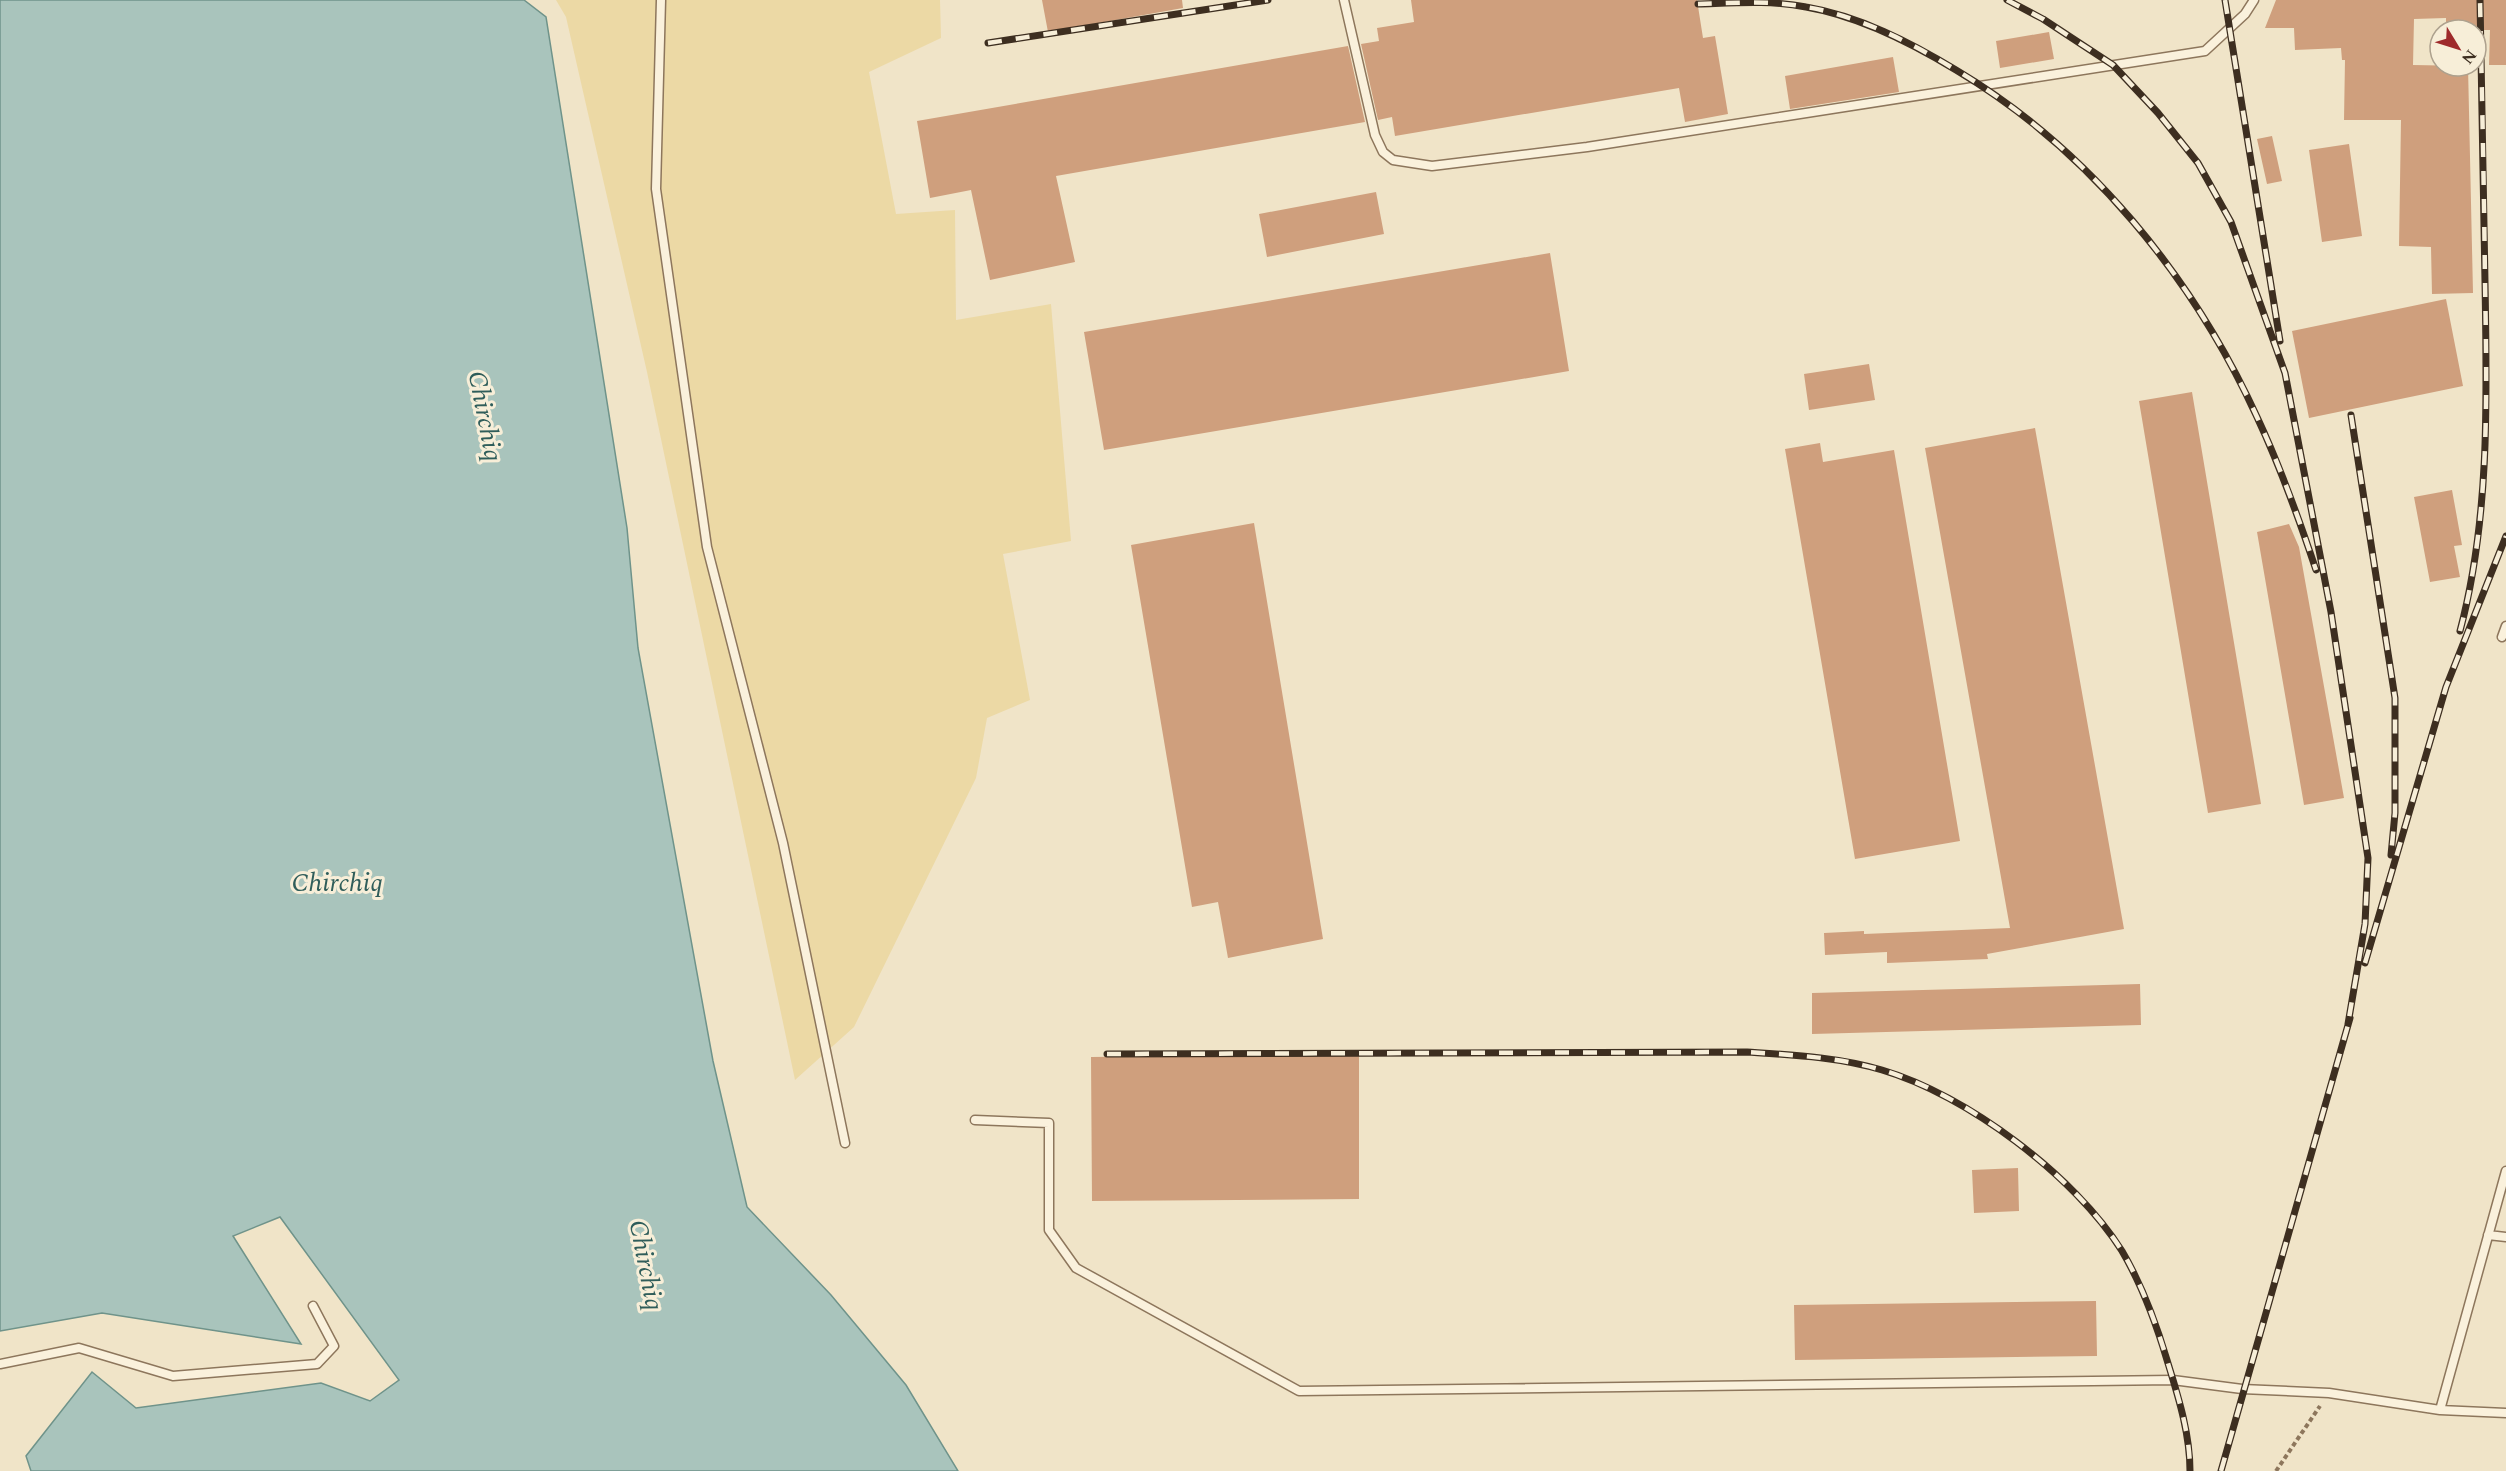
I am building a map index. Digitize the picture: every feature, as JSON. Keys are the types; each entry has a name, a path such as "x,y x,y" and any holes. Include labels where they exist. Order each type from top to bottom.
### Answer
{"lane":[{"path":"661,0 656,189 707,547 783,843 845,1143"},
{"path":"1344,0 1375,135 1383,152 1393,160 1432,166 1587,147 2205,51 2245,15 2254,0"},
{"path":"2502,637 2506,626"},
{"path":"975,1120 1049,1123 1049,1230 1076,1268 1299,1391 2173,1380 2242,1389 2329,1393 2440,1410 2506,1413"},
{"path":"2440,1410 2506,1171"},
{"path":"2488,1235 2506,1237"},
{"path":"0,1364 79,1348 173,1376 317,1364 334,1346 313,1306"}],"path":[{"path":"2276,1471 2329,1393"}],"sand":[{"path":"556,0 940,0 941,38 869,72 896,214 955,210 956,320 1051,304 1071,541 1003,554 1030,700 987,718 976,778 854,1027 795,1080 647,372 566,17"}],"water":[{"name":"Chirchiq","path":"0,0 524,0 546,17 627,528 638,648 713,1061 747,1207 831,1295 906,1385 958,1471 31,1471 26,1456 92,1372 136,1408 321,1383 370,1401 399,1380 280,1217 233,1236 301,1344 102,1313 0,1331"}],"building":[{"path":"1042,0 1182,0 1183,8 1048,32"},
{"path":"1411,0 1697,0 1703,38 1715,36 1728,114 1685,122 1679,88 1395,136 1392,117 1378,120 1361,44 1379,41 1377,28 1414,22"},
{"path":"2276,0 2506,0 2506,65 2489,65 2488,18 2414,19 2413,65 2428,65 2428,78 2468,78 2473,293 2432,294 2431,247 2399,246 2401,120 2344,120 2345,60 2342,60 2341,48 2295,50 2294,28 2265,28"},
{"path":"2049,32 2054,59 2000,68 1996,41"},
{"path":"1348,46 1365,122 1056,176 1075,262 990,280 971,190 930,198 917,121"},
{"path":"1893,57 1899,92 1790,109 1785,76"},
{"path":"2272,136 2282,181 2267,184 2257,139"},
{"path":"2349,144 2362,236 2322,242 2309,150"},
{"path":"1376,192 1384,234 1267,257 1259,214"},
{"path":"1550,253 1569,371 1104,450 1084,332"},
{"path":"2446,299 2463,386 2309,418 2292,331"},
{"path":"1869,364 1875,400 1809,410 1804,374"},
{"path":"2192,392 2261,804 2208,813 2139,401"},
{"path":"2035,428 2124,929 1987,954 1988,959 1887,963 1887,952 1825,955 1824,933 1864,931 1864,934 2010,928 1925,448"},
{"path":"1820,443 1823,462 1894,450 1960,841 1855,859 1785,449"},
{"path":"2452,490 2462,545 2454,546 2460,577 2430,582 2414,497"},
{"path":"1254,523 1323,939 1228,958 1218,902 1192,907 1131,545"},
{"path":"2289,524 2299,547 2344,798 2304,805 2257,532"},
{"path":"2140,984 2141,1025 1812,1034 1812,993"},
{"path":"1359,1054 1359,1199 1092,1201 1091,1057"},
{"path":"2018,1168 2019,1211 1974,1213 1972,1170"},
{"path":"2096,1301 2097,1356 1795,1360 1794,1305"}],"railway":[{"path":"988,43 1268,0"},
{"path":"2007,0 2043,19 2113,65 2158,113 2198,163 2231,222 2285,373 2331,612 2368,858 2365,924 2348,1024"},
{"path":"2225,0 2280,341"},
{"path":"2460,631 2477,545 2482,502 2486,414 2480,0"},
{"path":"1698,4 1752,2 1793,5 1826,11 1884,31 1956,70 2004,102 2050,138 2093,178 2132,221 2169,267 2202,315 2257,417 2289,493 2316,570"},
{"path":"2351,415 2395,698 2395,813 2391,855"},
{"path":"2365,963 2446,687 2506,536"},
{"path":"2221,1471 2350,1018"},
{"path":"1107,1054 1747,1052 1849,1062 1882,1070 1915,1082 1983,1118 2048,1167 2102,1223 2122,1251 2142,1291 2163,1346 2183,1415 2190,1471"}]}
